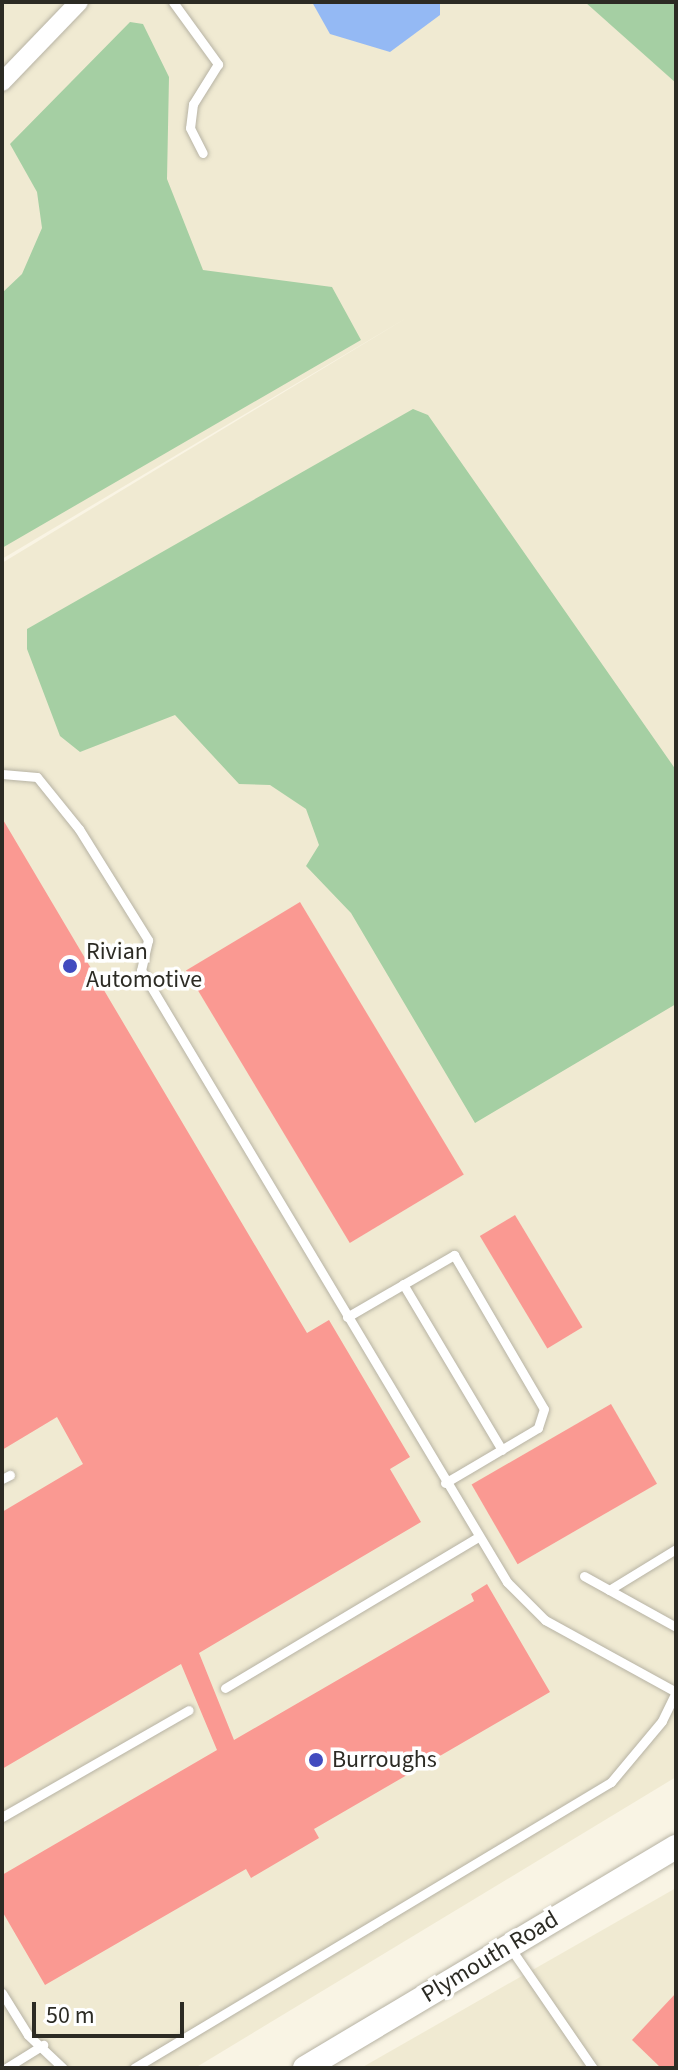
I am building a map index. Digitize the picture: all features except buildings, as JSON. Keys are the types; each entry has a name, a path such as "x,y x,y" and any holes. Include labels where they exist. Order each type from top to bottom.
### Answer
{"main road":[{"name":"Plymouth Road","path":"305,2068 676,1847"}],"street":[{"path":"2,82 79,2"}],"lane":[{"path":"173,2 218,64 193,104 190,128 203,153"},
{"path":"2,774 37,777 79,829 148,940 141,970 477,1538 545,1620 676,1692 645,1746 611,1782 134,2068"},
{"path":"347,1317 454,1255 544,1409 538,1428 445,1483"},
{"path":"403,1284 502,1450"},
{"path":"225,1688 477,1538"},
{"path":"609,1590 676,1549"},
{"path":"584,1576 676,1627"},
{"path":"2,1817 189,1710"},
{"path":"509,1946 593,2068"},
{"path":"4,1999 63,2068"},
{"path":"6,2068 43,2045"}],"shaded area":[{"path":"2,2 676,2 676,1777 195,2068 2,2068 2,563 408,317 2,559"},
{"path":"676,1888 676,2068 361,2068"}],"green space":[{"path":"585,2 676,2 676,83"},
{"path":"130,22 143,24 169,77 167,179 203,270 332,287 361,340 2,548 2,293 22,274 42,228 37,192 10,144"},
{"path":"413,409 428,415 676,770 676,1004 475,1123 351,913 306,866 319,845 306,809 270,785 239,784 175,715 80,752 60,736 27,649 27,629"}],"water":[{"path":"312,2 440,2 440,15 390,52 330,34"}],"place":[{"name":"Rivian Automotive","path":"70,966"},
{"name":"Burroughs","path":"316,1760"}]}
